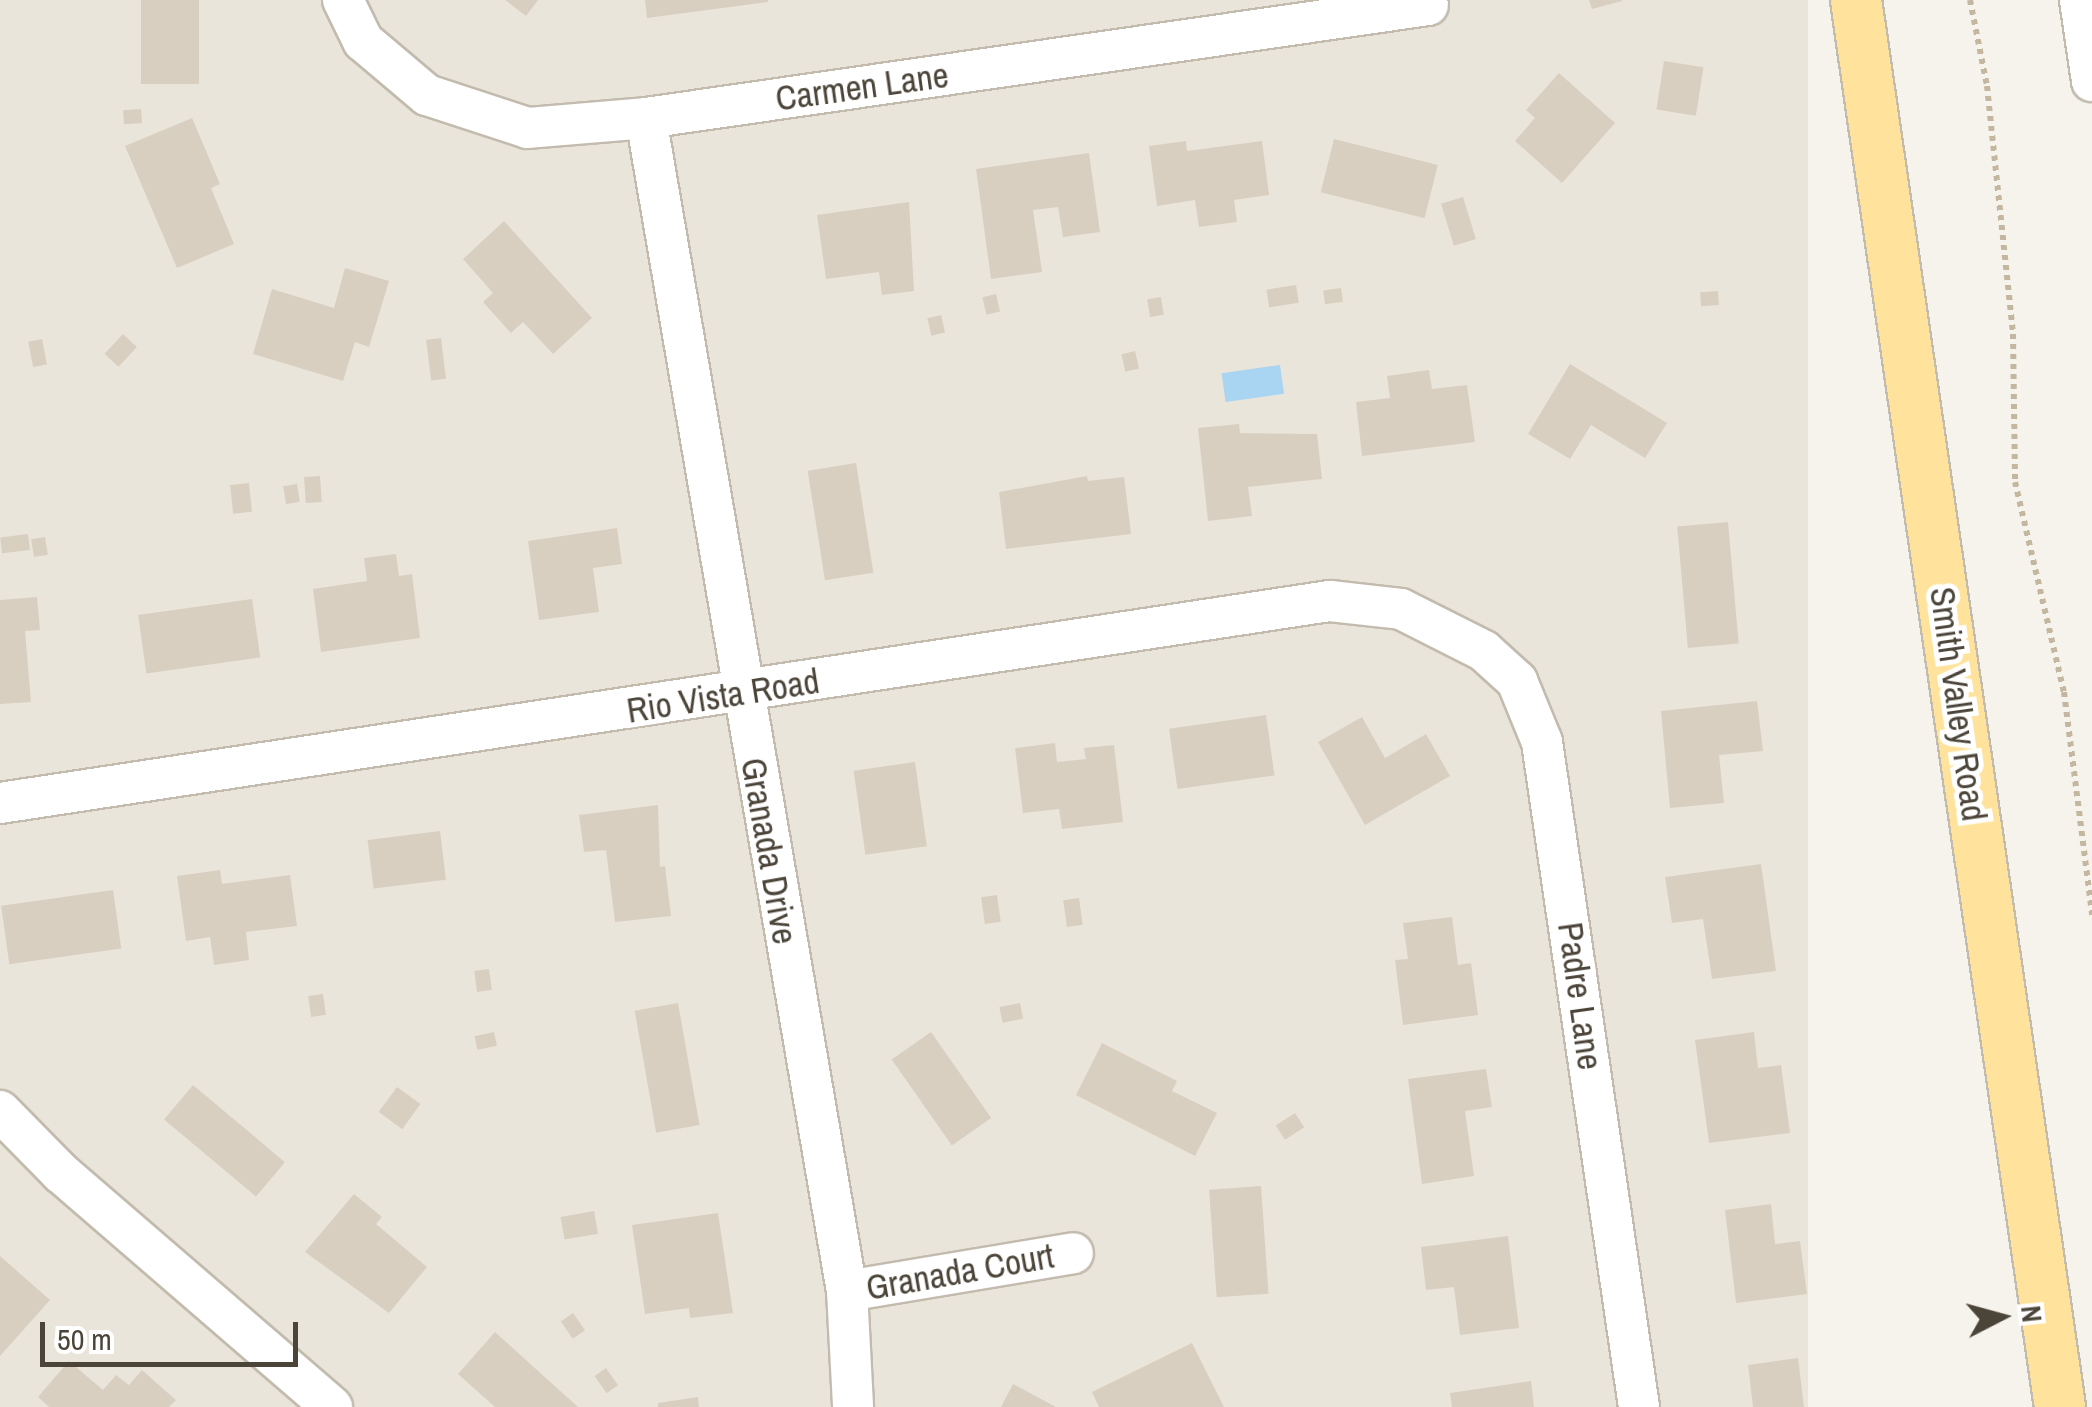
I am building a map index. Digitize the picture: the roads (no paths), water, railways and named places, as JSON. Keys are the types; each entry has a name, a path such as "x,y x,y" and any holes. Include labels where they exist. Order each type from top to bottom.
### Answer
{"main road":[{"name":"Smith Valley Road","path":"1856,0 2060,1407"}],"street":[{"name":"Carmen Lane","path":"343,0 363,41 427,95 528,128 646,118 1428,5"},
{"path":"2080,0 2092,81"},
{"name":"Granada Drive","path":"646,118 741,694 847,1291 853,1407"},
{"name":"Rio Vista Road","path":"0,803 741,694 1330,601 1401,609 1443,626"},
{"name":"Padre Lane","path":"1443,626 1517,682 1542,742 1639,1407"},
{"path":"0,1111 61,1173 332,1407"},
{"name":"Granada Court","path":"847,1291 1073,1253"}],"water":[{"path":"1280,365 1284,394 1226,402 1222,373"}]}
